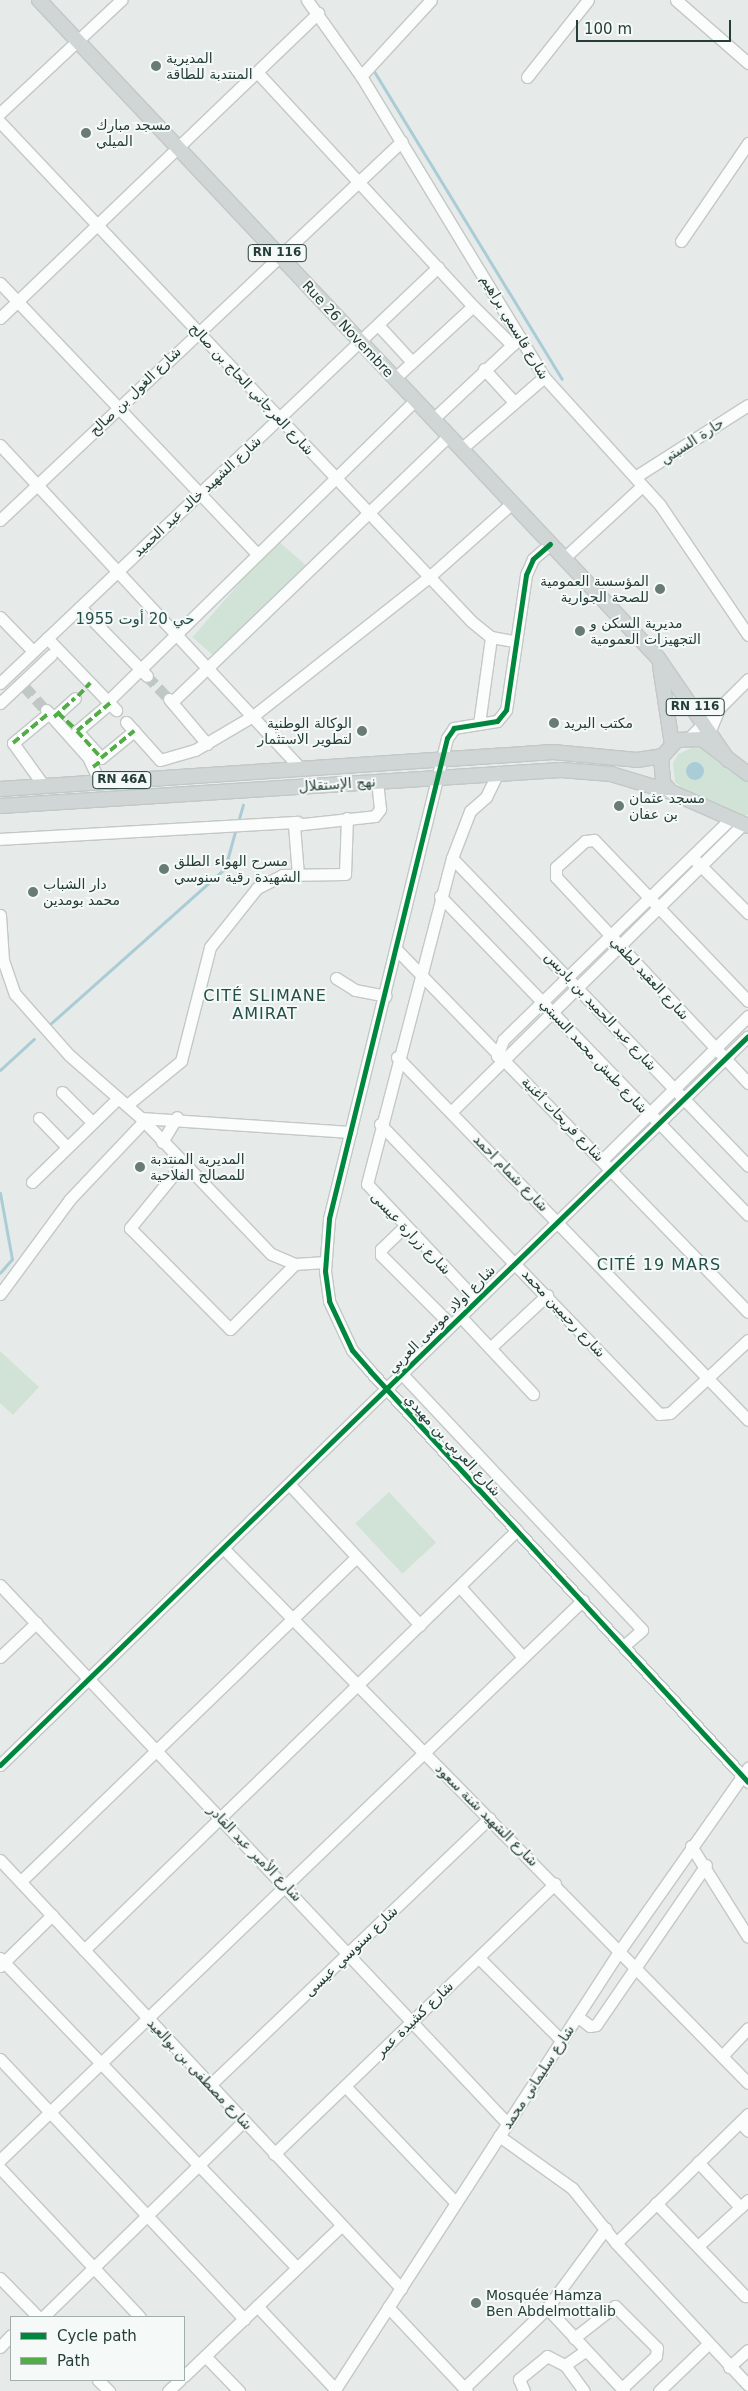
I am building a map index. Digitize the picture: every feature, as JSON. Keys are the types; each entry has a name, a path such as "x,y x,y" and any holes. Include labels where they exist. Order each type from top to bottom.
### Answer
{"main road":[{"name":"Rue 26 Novembre","path":"39,0 658,658 693,704 728,760"},
{"name":"RN 116","path":"658,658 672,744"},
{"path":"671,792 660,771 662,756 672,744 690,737 702,739 748,774"},
{"name":"نهج الإستقلال","path":"0,789 553,752 637,760 662,756"},
{"name":"نهج الإستقلال","path":"0,806 377,781 440,775 561,770 611,774 671,792 740,823"}],"street":[{"path":"0,113 121,0"},
{"name":"شارع قاسمي براهيم","path":"307,0 361,76 402,141 516,341 558,394 660,505 748,635"},
{"path":"361,76 431,0"},
{"path":"527,77 588,0"},
{"path":"676,0 748,63"},
{"path":"0,318 318,13"},
{"path":"257,72 358,179 473,306 516,341 484,369 433,419"},
{"name":"شارع العرجاني الحاج بن صالح","path":"0,122 368,510 429,577 491,637"},
{"name":"شارع الغول بن صالح","path":"0,520 358,179 402,141"},
{"path":"681,241 748,143"},
{"name":"شارع الشهيد خالد عبد الحميد","path":"0,683 438,267"},
{"path":"0,283 257,554"},
{"path":"395,378 473,306"},
{"path":"378,325 412,362"},
{"path":"484,369 514,402"},
{"path":"461,449 544,376"},
{"path":"134,731 101,758 77,731 111,705 144,673 176,633 415,400"},
{"name":"حارة السبتي","path":"564,558 639,482 748,405"},
{"path":"207,744 170,700 208,668 368,510 448,436"},
{"path":"0,445 119,570 300,768"},
{"path":"126,722 160,760 180,757 207,744 253,716 429,577 514,505"},
{"path":"513,641 491,637 479,724 497,721 506,710 513,641 526,575 533,559 550,544"},
{"path":"80,607 144,673"},
{"path":"0,617 33,651"},
{"path":"47,638 111,705"},
{"path":"0,703 23,685 51,655"},
{"path":"690,737 707,725 722,703 748,679"},
{"path":"44,786 13,744 52,713 76,697 90,683"},
{"path":"693,704 722,703"},
{"path":"52,713 73,727"},
{"path":"52,713 97,764 99,781"},
{"name":"شارع العربي بن مهيدي","path":"479,724 451,731 329,1220 325,1262 329,1301 352,1350 386,1389 746,1775"},
{"path":"380,1124 419,971 452,858 470,811 486,797 498,772"},
{"path":"0,839 347,818 378,813 377,781"},
{"path":"127,1105 181,1061 210,947 219,932 257,888 272,878 346,874 347,818"},
{"path":"298,822 292,830 298,876"},
{"path":"496,1050 542,1001 692,857 740,823"},
{"path":"452,1111 550,1010 701,865 740,823"},
{"name":"شارع العقيد لطفي","path":"649,898 594,840 585,841 555,872 618,946 748,1083"},
{"path":"692,857 748,913"},
{"name":"شارع عبد الحميد بن باديس","path":"452,858 577,984 673,1088 682,1101 748,1166"},
{"name":"شارع طبش محمد السبتي","path":"440,896 658,1124 748,1215"},
{"path":"649,898 748,1001"},
{"path":"0,915 2,962 15,994 30,1013 127,1105 271,1254 295,1264 325,1262"},
{"name":"شارع فريحات ٱغنية","path":"397,950 496,1050 501,1061 606,1163 633,1197 748,1312"},
{"path":"336,978 356,990 385,996"},
{"name":"شارع اولاد موسى العربي","path":"2,1760 91,1680 451,1325 556,1220 606,1163 647,1112 748,1016"},
{"name":"شارع اولاد موسى العربي","path":"606,1163 658,1124 748,1036"},
{"name":"شارع شمام احمد","path":"397,1057 452,1111 748,1420"},
{"path":"62,1092 92,1122"},
{"path":"32,1182 118,1098"},
{"path":"162,1142 177,1117"},
{"path":"0,1294 70,1199 142,1120 177,1117 351,1132"},
{"path":"39,1118 67,1147"},
{"name":"شارع زرارة عيسى","path":"380,1124 367,1187 476,1300"},
{"name":"شارع رحيمين محمد","path":"380,1124 664,1416 706,1377"},
{"path":"183,1163 130,1228 230,1329 295,1264"},
{"path":"404,1226 380,1252 451,1325"},
{"path":"490,1348 547,1295"},
{"path":"460,1316 533,1394"},
{"path":"706,1377 748,1340"},
{"path":"401,1373 642,1630 625,1645"},
{"path":"447,1455 465,1441"},
{"path":"290,1485 420,1625"},
{"path":"84,1950 517,1530"},
{"path":"536,1551 554,1536"},
{"name":"شارع الشهيد شنة سعود","path":"224,1549 748,2082"},
{"path":"20,1881 356,1557"},
{"name":"شارع الأمير عبد القادر","path":"0,1585 220,1818 285,1884 507,2123"},
{"path":"460,1587 523,1657"},
{"path":"0,2160 147,2016 583,1600"},
{"path":"0,1657 36,1622"},
{"name":"شارع سليماني محمد","path":"335,2390 620,1950 691,1846 746,1775"},
{"name":"شارع سنوسي عيسى","path":"211,2084 489,1818"},
{"path":"691,1846 706,1865 746,1928"},
{"name":"شارع مصطفى بن بوالعيد","path":"0,1860 401,2288"},
{"path":"577,2016 590,2026 596,2025 634,1966 706,1865"},
{"name":"شارع كشيدة عمر","path":"274,2154 555,1884"},
{"path":"651,1905 669,1918"},
{"path":"52,1915 1,1962 101,2063 297,2268"},
{"path":"479,1958 562,2041"},
{"path":"722,2056 748,2028"},
{"path":"0,2059 244,2319"},
{"path":"345,2086 456,2203"},
{"path":"616,2243 744,2118 748,2131"},
{"path":"0,2278 36,2316 148,2216 244,2121"},
{"path":"499,2136 572,2188 606,2228 616,2243 707,2345 748,2385"},
{"path":"698,2162 744,2204 698,2246"},
{"path":"0,2168 91,2268 139,2316"},
{"path":"656,2204 745,2296"},
{"path":"186,2369 205,2356 341,2226"},
{"path":"388,2307 465,2389 546,2308 606,2228"},
{"path":"257,2306 335,2390"},
{"path":"546,2308 585,2351 623,2390 656,2356 657,2348 615,2306 574,2338"},
{"path":"0,2346 10,2336"},
{"path":"659,2391 707,2345"},
{"path":"729,2367 748,2350"},
{"path":"565,2365 585,2351"},
{"path":"205,2356 238,2391"},
{"path":"524,2391 519,2379 540,2357 547,2356 565,2365 584,2391"},
{"path":"99,2381 109,2391"},
{"path":"168,2391 179,2381"}],"green space":[{"path":"277,540 306,565 221,662 192,637"},
{"path":"696,746 706,748 748,780 748,815 738,816 689,794 675,782 673,763 678,754"},
{"path":"0,1351 39,1387 13,1415 0,1403"},
{"path":"389,1492 436,1542 402,1574 355,1523"}],"water":[{"path":"691,762 699,762 704,767 702,778 691,780 686,775 686,767"}],"waterway":[{"path":"372,68 562,379"},
{"path":"238,822 243,805"},
{"path":"49,1025 225,868 236,828"},
{"path":"0,1070 34,1039"},
{"path":"0,1193 12,1259 0,1273"}],"tunnel":[{"path":"147,676 169,699"},
{"path":"25,687 46,710"}],"marked path":[{"path":"78,696 90,683"},
{"path":"54,717 75,698"},
{"path":"110,703 77,731 101,758 134,731"},
{"path":"13,743 49,713"},
{"path":"58,713 73,727"},
{"path":"93,767 101,761"}],"cycle path":[{"path":"550,544 533,559 526,575 506,710 497,721 454,728 447,738 329,1219 325,1271 329,1301 352,1350 370,1371 748,1782"},
{"path":"0,1765 748,1036"}],"place":[{"name":"المديرية المنتدبة للطاقة","path":"156,66"},
{"name":"مسجد مبارك الميلي","path":"86,133"},
{"name":"المؤسسة العمومية للصحة الجوارية","path":"660,589"},
{"name":"مديرية السكن و التجهيزات العمومية","path":"580,631"},
{"name":"مكتب البريد","path":"554,723"},
{"name":"الوكالة الوطنية لتطوير الاستثمار","path":"362,731"},
{"name":"مسجد عثمان بن عفان","path":"619,806"},
{"name":"مسرح الهواء الطلق الشهيدة رقية سنوسي","path":"164,869"},
{"name":"دار الشباب محمد بومدين","path":"33,892"},
{"name":"المديرية المنتدبة للمصالح الفلاحية","path":"140,1167"},
{"name":"Mosquée Hamza Ben Abdelmottalib","path":"476,2303"}],"district":[{"name":"حي 20 أوت 1955","path":"135,620"},
{"name":"CITÉ SLIMANE AMIRAT","path":"265,1005"},
{"name":"CITÉ 19 MARS","path":"659,1265"}]}
